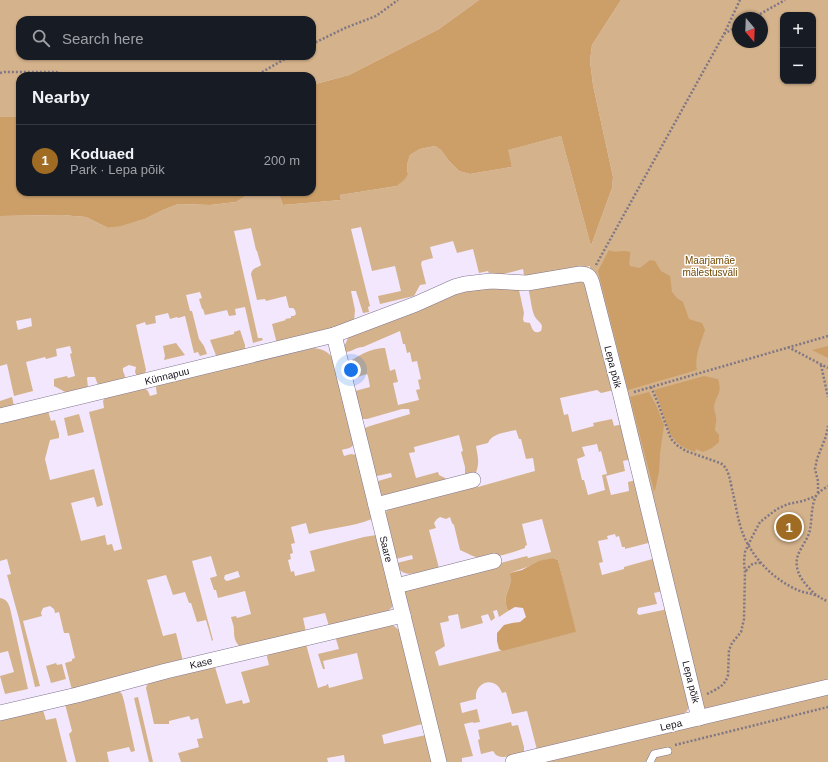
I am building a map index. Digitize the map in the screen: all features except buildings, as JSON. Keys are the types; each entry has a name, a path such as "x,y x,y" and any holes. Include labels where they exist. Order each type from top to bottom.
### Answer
{"street":[{"path":"334,335 465,284 491,281 528,283 580,274 590,277"},
{"name":"Lepa põik","path":"590,277 621,396 700,718"},
{"name":"Künnapuu","path":"0,416 220,364 334,335"},
{"name":"Saare","path":"334,335 439,762"},
{"path":"376,505 473,480"},
{"path":"396,586 494,561"},
{"name":"Kase","path":"0,712 403,615"},
{"name":"Lepa","path":"513,762 828,687"}],"lane":[{"path":"650,762 654,754 668,751"}],"path":[{"path":"316,42 345,28 376,16 398,0"},
{"path":"590,277 724,34 740,0"},
{"path":"764,12 786,0"},
{"path":"724,34 732,29"},
{"path":"261,72 283,60"},
{"path":"0,73 56,72"},
{"path":"621,396 828,336"},
{"path":"787,347 828,368"},
{"path":"821,364 828,397"},
{"path":"651,387 669,435 674,443 686,451 720,463 724,466 730,481 741,529 748,544 761,563 773,575 787,584 800,591 817,595"},
{"path":"828,426 816,464 818,481 817,495 813,507 810,531 797,556 797,566 800,577 817,595 828,602"},
{"path":"695,700 721,687 727,678 729,650 732,643 741,632 744,619 745,552 760,522 777,509 817,495 828,486"},
{"path":"745,572 751,564 756,562 761,563"},
{"path":"668,751 672,746 828,707"}],"green space":[{"path":"0,0 479,0 439,29 349,75 316,84 316,72 16,72 16,117 0,117"},
{"name":"Maarjamäe mälestusväli","path":"621,0 828,0 828,687 699,718 590,277 590,266 528,279 524,275 523,269 496,276 490,276 488,271 479,273 473,249 457,253 453,241 430,247 433,258 422,261 421,264 426,284 420,285 414,296 380,304 378,296 401,291 395,266 372,271 361,227 351,229 370,306 368,307 369,312 363,313 356,291 351,291 355,310 353,322 277,344 272,324 291,318 291,316 296,314 295,310 293,308 289,308 286,296 266,301 265,299 257,300 251,274 255,268 261,265 251,228 234,231 258,338 262,338 263,340 253,343 245,307 235,309 236,315 229,316 227,310 205,315 199,299 202,298 200,292 186,295 190,311 192,311 199,339 207,354 200,356 198,352 194,353 185,316 170,319 168,313 155,316 156,323 146,325 145,322 136,325 146,370 144,375 137,376 135,372 136,367 129,365 123,368 125,380 98,385 95,377 88,377 88,388 67,393 54,386 54,379 75,376 70,354 72,353 70,346 56,349 57,356 46,359 45,357 26,362 33,391 14,396 7,364 0,366 0,216 61,215 86,217 108,228 145,219 178,204 210,205 236,202 246,196 280,196 283,205 341,200 340,195 397,186 408,175 407,165 410,155 420,149 435,146 441,150 459,171 470,174 512,167 507,150 561,136 591,246 612,188 613,177 593,85 590,61 592,45","holes":["31,318 32,326 18,330 16,321"]},
{"path":"584,280 614,390 601,393 597,390 560,398 564,415 568,414 572,432 594,426 593,423 612,419 614,426 623,424 632,459 623,461 625,471 606,476 611,495 629,491 628,482 636,480 652,542 625,549 625,547 622,547 619,536 616,537 615,534 607,536 608,539 598,541 603,562 599,563 602,575 656,558 663,591 654,593 657,604 638,608 637,613 639,615 668,609 689,706 687,711 681,716 537,750 527,711 512,714 506,692 502,693 499,687 495,684 486,682 478,688 476,699 460,703 462,713 477,709 480,722 464,724 473,756 462,758 462,762 446,762 405,591 497,564 527,556 528,558 551,552 542,519 522,524 527,545 525,548 498,556 479,558 460,550 454,525 450,517 446,519 440,517 434,523 436,528 429,530 439,568 409,574 401,571 397,563 413,559 412,555 396,559 385,514 388,509 477,485 478,487 535,471 533,458 526,459 521,439 519,439 516,430 496,435 488,443 476,446 478,460 477,471 475,475 465,477 465,467 461,452 463,451 459,435 414,447 415,452 409,453 416,478 438,472 439,475 447,479 382,499 377,483 378,481 392,477 391,473 376,475 364,429 410,414 409,409 402,409 367,419 362,419 355,391 370,387 368,376 367,374 351,379 348,363 365,352 385,348 390,371 395,369 398,382 393,383 398,405 419,400 416,390 420,389 418,380 421,379 417,361 412,362 410,352 407,353 405,344 403,344 400,331 350,351 345,352 344,347 349,336 474,287 519,290 524,313 524,322 530,323 535,332 539,332 541,331 542,326 535,317 528,288","holes":["597,444 599,452 601,451 607,474 602,475 605,490 588,495 584,480 582,480 577,459 585,456 582,447","553,558 558,560 575,632 439,666 435,652 445,646 440,623 449,621 448,616 458,614 461,629 483,623 481,616 488,614 491,621 495,618 493,611 497,610 499,617 508,611 506,600 510,583 510,573"]},
{"path":"240,330 245,345 245,351 217,358 210,340 234,334 234,332"},
{"path":"176,343 185,355 164,360 165,356 163,346"},
{"path":"314,348 324,351 330,355 332,357 354,444 350,448 342,450 344,456 351,454 357,455 372,519 357,524 309,534 306,523 291,527 295,543 291,544 293,553 290,554 291,559 288,560 291,572 294,571 295,576 315,571 310,551 376,535 393,602 392,607 390,610 385,612 329,626 325,613 303,618 306,632 241,648 235,640 234,627 231,617 236,616 237,618 251,614 245,591 218,598 210,578 217,576 211,556 192,561 213,640 212,641 206,620 197,622 191,603 189,603 185,592 173,595 166,575 147,580 163,636 176,633 183,661 72,690 65,663 72,661 72,659 75,658 69,633 64,633 59,612 55,613 54,609 50,606 43,608 41,613 42,616 23,621 40,686 35,687 7,575 11,574 7,559 0,561 0,422 48,411 51,421 55,420 59,434 59,438 50,440 45,459 50,480 94,469 103,505 97,507 94,497 71,503 81,541 105,535 107,545 112,544 114,551 122,549 89,412 104,408 103,401 109,397 144,388 148,391 150,396 157,394 157,385","holes":["238,571 240,577 227,581 224,578 225,575"]},
{"path":"12,397 14,406 0,409 0,401"},
{"path":"79,414 84,432 68,436 64,418"},
{"path":"0,598 6,601 10,608 28,689 5,694 0,676 14,672 8,651 0,653"},
{"path":"389,624 396,627 400,632 422,724 382,735 384,744 426,735 433,762 345,762 344,755 327,758 328,762 181,762 178,753 199,747 197,739 203,738 198,718 191,720 189,716 169,721 169,724 154,724 146,688 149,683 215,667 226,704 242,700 243,704 250,702 241,672 269,665 267,657 268,654 306,644 318,688 328,684 329,688 363,679 357,653 323,661 325,669 323,669 318,654 339,649 335,636"},
{"path":"56,663 57,665 62,664 66,679 51,683 46,666"},
{"path":"119,691 122,694 124,701 135,751 131,752 129,747 107,752 109,762 76,762 69,734 72,731 65,704"},
{"path":"828,693 828,762 533,762"},
{"path":"138,697 153,762 149,762 134,698"},
{"path":"43,710 46,720 56,718 67,762 0,762 0,719"},
{"path":"511,722 512,726 518,725 524,752 504,757 497,756 493,751 481,754 478,740 480,739 478,730"}],"shaded area":[{"path":"479,0 621,0 592,45 590,61 593,85 613,177 612,188 591,246 561,136 508,150 512,167 470,174 459,171 441,150 435,146 420,149 410,155 407,165 408,175 397,186 340,195 341,200 283,205 280,196 316,196 316,84 349,75 439,29"},
{"path":"0,117 16,117 16,196 246,196 236,202 210,205 178,204 145,219 108,228 86,217 61,215 0,216"},
{"path":"609,250 614,252 630,252 630,266 640,268 650,260 655,261 661,271 670,276 672,292 683,302 689,319 702,323 705,330 697,355 697,370 628,390 598,271"},
{"path":"828,346 828,358 812,350"},
{"path":"704,376 718,379 720,388 714,408 716,419 715,430 719,435 719,442 712,448 703,452 696,449 695,452 681,445 672,437 654,390"},
{"path":"649,392 664,425 659,472 654,491 630,397"},
{"path":"553,558 558,560 576,632 502,651 499,649 497,633 504,625 520,622 526,617 523,608 515,607 508,611 506,600 510,583 510,573 522,570 539,561"}],"place":[{"name":"Koduaed","path":"789,527"}]}
